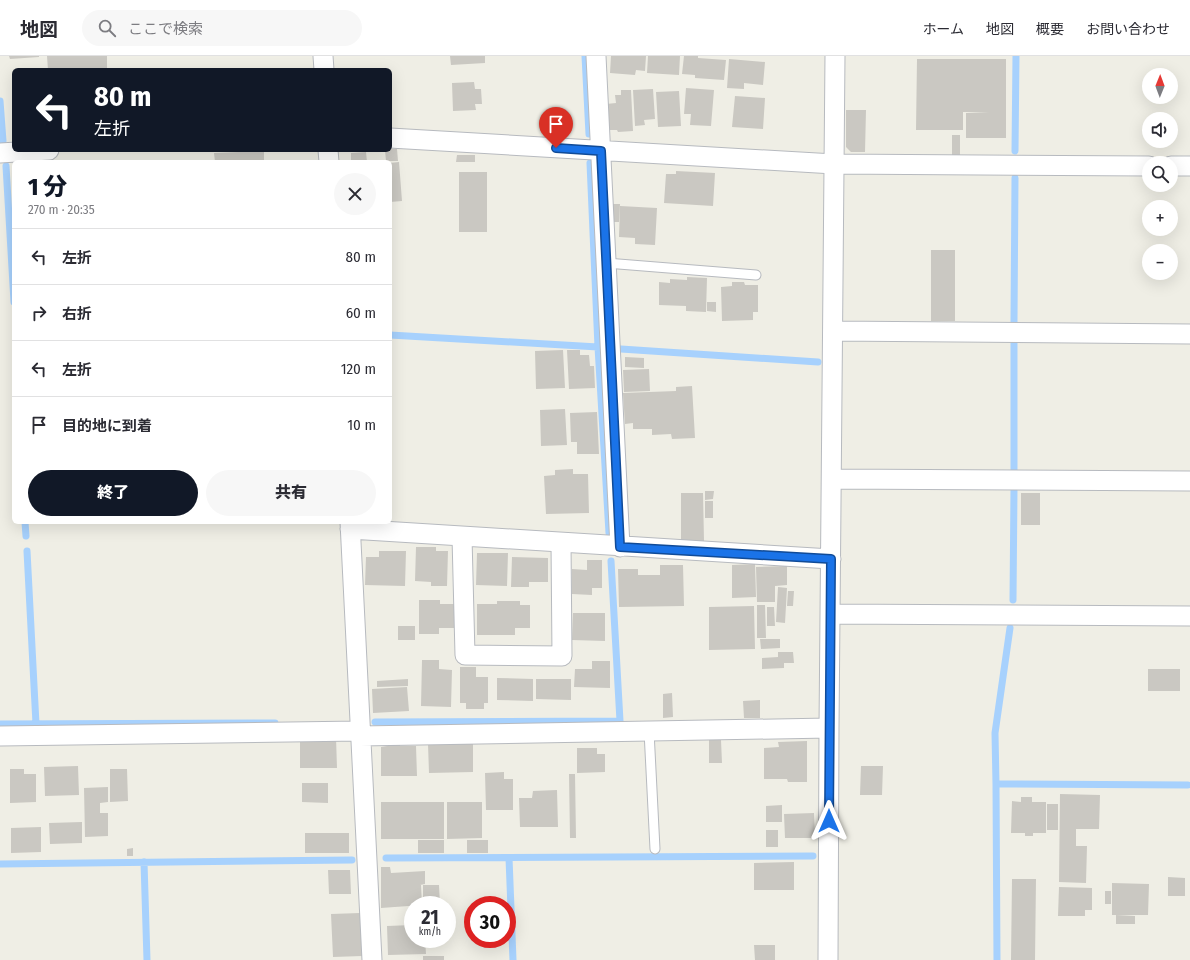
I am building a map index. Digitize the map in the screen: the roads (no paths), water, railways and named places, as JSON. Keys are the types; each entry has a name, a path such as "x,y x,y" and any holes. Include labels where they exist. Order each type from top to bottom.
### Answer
{"street":[{"path":"323,56 324,68"},
{"path":"596,56 620,547"},
{"path":"828,960 835,56"},
{"path":"392,138 834,164 1142,166"},
{"path":"0,153 16,152"},
{"path":"1178,166 1190,166"},
{"path":"833,331 1190,334"},
{"path":"832,479 1190,481"},
{"path":"372,960 350,526 462,537 831,559"},
{"path":"462,537 465,655 562,656 561,543"},
{"path":"830,614 1190,616"},
{"path":"0,736 649,731 829,728"}],"lane":[{"path":"606,263 756,275"},
{"path":"649,731 655,849"}],"waterway":[{"path":"585,56 589,134"},
{"path":"1015,151 1016,56"},
{"path":"0,101 3,141"},
{"path":"590,163 598,347 609,533"},
{"path":"6,166 12,268"},
{"path":"1014,322 1015,178"},
{"path":"392,335 598,347"},
{"path":"1014,339 1014,472"},
{"path":"621,349 818,362"},
{"path":"1013,600 1014,489"},
{"path":"25,524 26,536"},
{"path":"27,551 36,724"},
{"path":"375,722 620,721 611,561"},
{"path":"996,784 995,733 1010,628"},
{"path":"0,724 275,723"},
{"path":"997,960 996,784 1188,785"},
{"path":"386,858 813,856"},
{"path":"509,858 513,960"},
{"path":"0,864 352,860"},
{"path":"144,862 147,960"}]}
